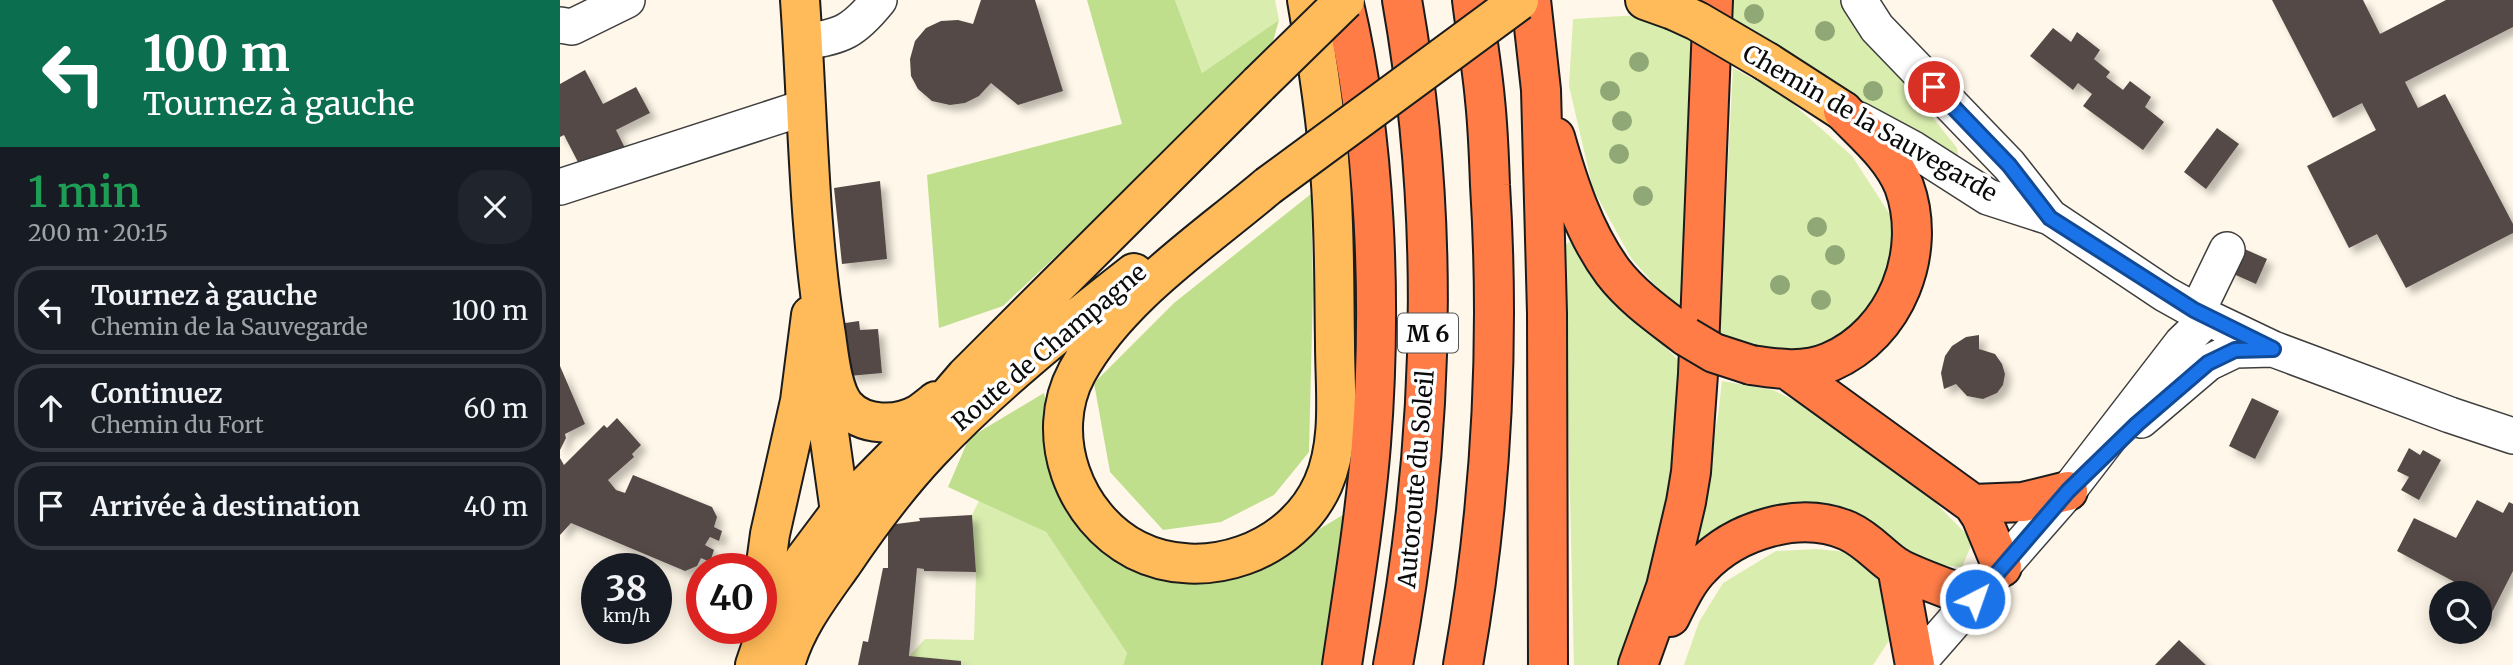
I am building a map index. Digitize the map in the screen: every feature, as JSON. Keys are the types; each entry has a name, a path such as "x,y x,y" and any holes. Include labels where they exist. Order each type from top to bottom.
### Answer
{"highway":[{"path":"1342,665 1361,539 1371,444 1375,370 1375,281 1370,176 1344,0"},
{"name":"Autoroute du Soleil","path":"1393,665 1407,589 1420,483 1429,282 1419,127 1410,43 1402,0"},
{"name":"M 6","path":"1463,665 1487,486 1494,377 1493,219 1486,102 1472,0"},
{"path":"1524,0 1541,90 1565,173 1599,251 1632,293 1687,337 1714,353 1769,368 1812,368 1829,363 1870,334 1898,297 1910,260 1911,221 1903,184 1888,157 1843,111"},
{"path":"1638,665 1669,574 1686,502 1694,444 1713,0"},
{"path":"1541,90 1548,313 1548,665"},
{"path":"1769,368 1840,410 1973,504 1981,516 2002,567"},
{"path":"1973,504 2023,502 2068,491"},
{"path":"1644,665 1684,590 1699,570 1725,547 1742,538 1785,524 1808,522 1846,530 1866,540 1897,568 1975,599"},
{"path":"1897,568 1916,665"}],"main road":[{"path":"800,0 817,278 833,379 845,406 858,416 875,422 898,422 920,414 967,376"},
{"path":"1268,186 1143,291 1089,353 1068,394 1062,440 1076,484 1099,521 1138,551 1189,564 1226,561 1248,554 1270,544 1297,523 1314,502 1330,464 1335,418 1330,172 1318,62 1307,0"},
{"name":"Route de Champagne","path":"777,610 804,560 841,512 912,439 967,376 1344,0"},
{"name":"Route de Champagne","path":"785,665 788,652 814,602 882,506 930,450 994,391 1085,311 1142,266 1205,223 1268,186 1524,0"},
{"name":"Chemin de la Sauvegarde","path":"1659,5 1697,21 1843,111"},
{"path":"768,553 800,401 817,278"},
{"path":"814,602 837,539 841,512 827,419 833,379"},
{"name":"Route de Champagne","path":"755,665 762,644"}],"street":[{"path":"560,25 572,27 627,0"},
{"path":"803,42 842,34 861,22 879,0"},
{"path":"1868,14 2009,165 2050,218"},
{"path":"560,187 806,107"},
{"name":"Chemin de la Sauvegarde","path":"1843,111 1913,149 1989,197 2050,218 2203,315 2273,349 2513,436"},
{"path":"1916,665 2068,491 2203,315 2227,250"},
{"path":"2068,491 2137,424 2208,363 2235,350 2273,349"}],"green space":[{"path":"1087,0 1175,0 1202,73 1279,20 1272,45 1141,176 1003,306 939,328 927,175 1122,124"},
{"path":"1175,0 1275,0 1279,20 1202,73"},
{"path":"1725,0 1848,0 1957,148 1959,161 1908,136 1724,18"},
{"path":"1640,15 1699,43 1685,319 1631,258 1593,189 1569,86 1573,19"},
{"path":"1733,68 1783,95 1852,156 1900,230 1890,292 1829,345 1773,353 1719,337"},
{"path":"1311,194 1313,290 1309,452 1274,495 1221,522 1163,530 1110,472 1094,383 1174,303"},
{"path":"1572,240 1589,268 1682,364 1676,477 1628,665 1574,665 1564,246"},
{"path":"1722,381 1773,390 1824,415 1923,490 1973,541 1962,567 1928,564 1874,524 1795,504 1727,527 1697,552 1692,543 1718,416"},
{"path":"1044,393 1064,492 1114,559 1172,579 1257,567 1346,513 1325,665 1123,665 1127,653 1046,532 948,487 969,438"},
{"path":"979,501 1046,532 1127,653 1123,665 901,665 925,639 974,640 976,573 972,515"},
{"path":"1816,549 1859,553 1891,592 1894,633 1873,665 1684,665 1699,622 1723,583 1776,551"}],"building":[{"path":"981,0 1035,0 1063,91 1018,105 991,83 979,96 965,103 950,105 932,101 918,89 911,76 910,59 915,41 926,28 941,21 958,20 973,24"},
{"path":"2272,0 2363,0 2380,34 2446,0 2513,0 2513,27 2405,82 2418,108 2445,94 2513,224 2513,233 2406,288 2377,234 2349,248 2307,166 2376,130 2362,103 2333,118"},
{"path":"2053,28 2071,42 2077,32 2100,50 2094,59 2110,72 2106,77 2123,90 2130,81 2151,97 2145,107 2164,122 2143,150 2083,106 2092,94 2078,83 2073,90 2030,56"},
{"path":"585,70 603,104 636,87 650,113 616,130 627,152 580,166 564,135 560,137 560,84"},
{"path":"2217,128 2239,144 2206,189 2184,172"},
{"path":"880,181 887,259 842,264 834,188"},
{"path":"2240,247 2267,259 2256,284 2229,272"},
{"path":"859,321 860,330 878,329 882,373 849,376 845,323"},
{"path":"1979,335 1979,349 1995,354 2002,364 2005,374 2003,385 1997,393 1983,399 1967,396 1956,384 1944,389 1941,373 1945,356 1952,346 1966,337"},
{"path":"560,366 585,424 565,434 566,438 560,450"},
{"path":"2252,398 2279,411 2255,459 2229,446"},
{"path":"617,418 641,445 632,454 634,457 608,480 616,490 625,493 633,475 712,507 717,517 714,527 722,531 719,541 710,537 705,545 714,550 713,553 686,553 685,571 672,566 672,553 642,553 571,523 560,535 560,458 564,465 604,425 607,428"},
{"path":"2409,448 2420,455 2423,450 2441,460 2419,500 2401,490 2409,477 2397,471"},
{"path":"2477,500 2503,513 2509,502 2513,504 2513,571 2492,612 2492,581 2453,581 2397,551 2414,518 2456,538"},
{"path":"972,515 976,572 924,571 917,568 909,656 961,661 961,665 858,665 863,641 868,642 883,568 888,568 888,525 920,521 919,518"},
{"path":"2179,640 2206,665 2155,665"}],"route":[{"path":"1934,87 2009,165 2050,218 2165,294 2273,349 2235,350 2208,363 2137,424 2068,491 1975,599"}]}
